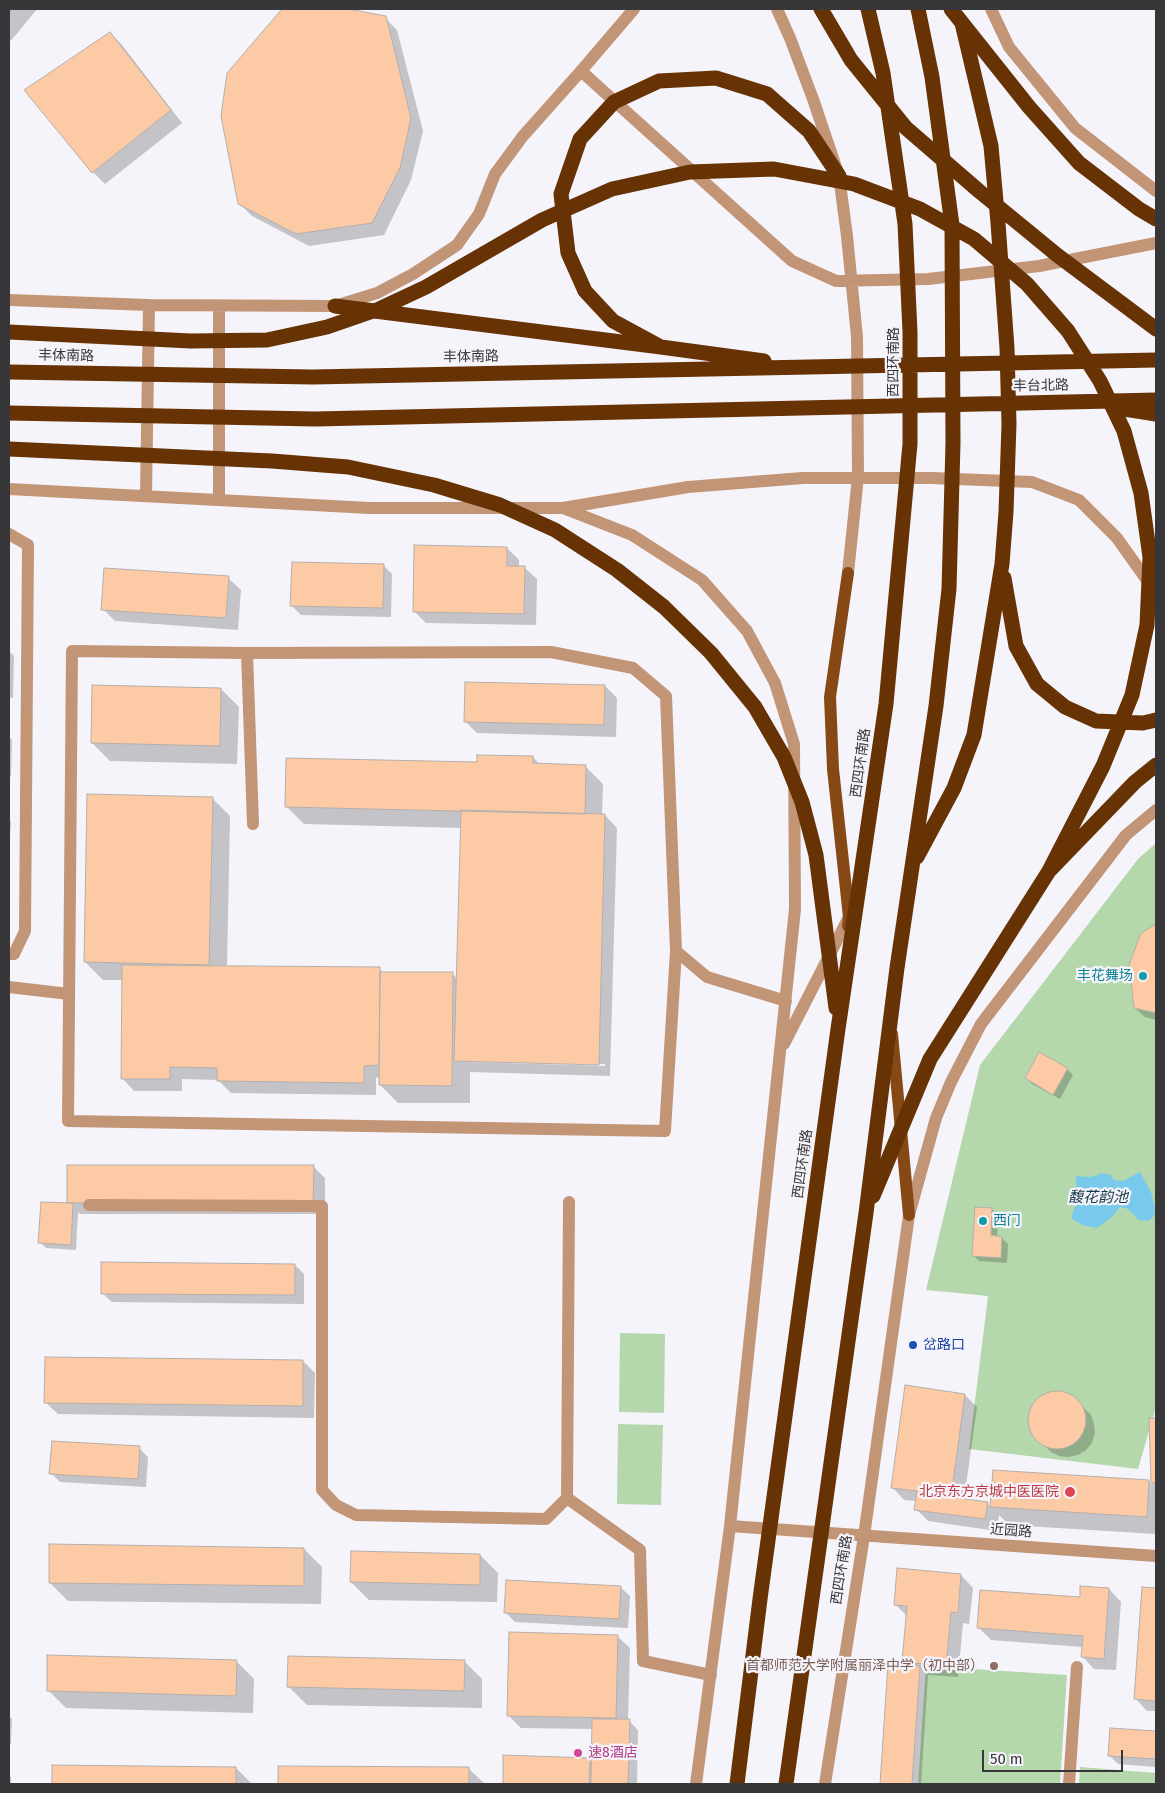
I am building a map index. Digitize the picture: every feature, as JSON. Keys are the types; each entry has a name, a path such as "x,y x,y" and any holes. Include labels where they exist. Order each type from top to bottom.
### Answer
{"highway":[{"path":"820,9 851,60 906,128 1057,255 1156,329"},
{"name":"西四环南路","path":"737,1784 760,1598 838,1029 886,704 910,444 910,332 906,224 883,73 868,9"},
{"name":"西四环南路","path":"787,1784 866,1213 897,968 936,706 949,589 953,443 952,225 932,77 918,9"},
{"path":"951,9 1029,106 1079,163 1156,219"},
{"path":"916,859 954,788 974,735 1002,564 1006,512 1007,348 998,223 991,146 962,23"},
{"path":"661,346 612,321 585,291 568,253 561,194 580,139 614,102 660,81 716,78 767,94 809,131 839,176"},
{"path":"9,332 191,341 267,340 327,327 379,309 426,287 542,220 612,189 690,172 774,169 854,184 920,209 974,238 1027,284 1068,330 1100,381 1124,431 1142,493 1150,557 1146,625 1132,695 1103,766 1049,871 930,1059 866,1213"},
{"path":"335,306 661,346 810,368"},
{"name":"丰台北路","path":"933,365 1156,360"},
{"name":"丰体南路","path":"9,372 313,377 933,365"},
{"name":"丰台北路","path":"9,413 315,419 1156,400"},
{"path":"1074,402 1156,414"},
{"path":"9,449 272,460 348,467 434,485 500,505 555,530 617,570 664,607 711,653 755,707 784,757 802,802 816,855 825,913 838,1029"},
{"path":"1002,564 1016,646 1038,684 1065,707 1096,721 1143,723 1156,720"},
{"path":"1049,871 1135,782 1156,765"}],"main road":[{"name":"西四环南路","path":"737,1784 849,917 833,769 830,697 848,573"},
{"name":"西四环南路","path":"787,1784 891,1022 916,859"},
{"path":"891,1022 909,1215"}],"street":[{"path":"9,300 149,305 335,306 377,293 413,274 456,245 479,214 495,174 517,143 634,9"},
{"name":"西四环南路","path":"777,9 807,81 839,176 847,236 857,337 858,477 848,573"},
{"path":"991,9 1009,47 1075,128 1156,191"},
{"path":"581,71 792,261 836,281 937,278 1039,266 1156,243"},
{"path":"146,496 149,305"},
{"path":"219,306 219,500"},
{"path":"9,489 370,508 563,508 688,487 803,478 931,478 1032,482 1079,500 1117,538 1156,593"},
{"path":"563,508 632,535 702,580 747,630 776,683 794,744 795,909 730,1526 696,1784"},
{"path":"9,534 28,545 25,931 14,954 9,954"},
{"path":"72,652 551,652 633,668 666,696 676,951 665,1131 68,1121 72,652"},
{"path":"247,653 253,824"},
{"name":"西四环南路","path":"825,1784 864,1536 909,1215 936,1118 951,1082 981,1024 1126,835 1156,810"},
{"path":"781,1051 849,917"},
{"path":"676,951 707,977 786,1001"},
{"path":"9,987 69,994"},
{"path":"89,1205 322,1206 322,1490 336,1505 356,1514 546,1519 567,1498 569,1202"},
{"path":"567,1498 640,1550 643,1661 711,1675"},
{"name":"近园路","path":"730,1526 1156,1556"},
{"path":"1069,1784 1077,1667"}],"green space":[{"path":"1156,843 1156,1407 1138,1469 969,1449 988,1296 926,1290 980,1065 1138,859"},
{"path":"620,1333 665,1334 664,1413 619,1412"},
{"path":"618,1424 663,1425 661,1505 617,1504"},
{"path":"926,1666 1067,1675 1060,1784 918,1784"},
{"path":"1080,1767 1156,1773 1156,1784 1079,1784"}],"water":[{"name":"馥花韵池","path":"1140,1172 1151,1192 1155,1208 1154,1216 1148,1221 1139,1220 1128,1209 1120,1207 1114,1215 1097,1228 1082,1225 1071,1218 1076,1204 1076,1176 1090,1177 1101,1173 1111,1175 1114,1180 1123,1181"}],"building":[{"path":"282,9 348,9 386,16 411,118 400,168 372,223 296,234 238,204 221,116 227,73"},
{"path":"110,32 171,110 92,173 24,90"},
{"path":"414,545 507,547 507,566 525,566 524,614 413,612"},
{"path":"292,562 384,564 383,608 290,606"},
{"path":"104,568 229,576 226,618 101,610"},
{"path":"465,682 605,685 604,725 464,722"},
{"path":"92,685 221,688 220,746 91,743"},
{"path":"477,755 533,756 533,763 586,765 585,814 285,807 286,758 477,762"},
{"path":"87,794 213,797 209,965 84,962"},
{"path":"461,810 605,814 599,1065 454,1061"},
{"name":"丰花舞场","path":"1156,924 1156,1013 1134,1008 1129,965 1141,933"},
{"path":"122,965 380,967 379,1065 364,1066 364,1083 217,1081 217,1068 170,1067 170,1079 121,1079"},
{"path":"380,972 453,972 452,1086 379,1085"},
{"path":"1039,1052 1068,1068 1053,1095 1025,1078"},
{"path":"67,1165 314,1165 313,1203 67,1203"},
{"path":"41,1202 73,1203 71,1245 38,1243"},
{"name":"西门","path":"975,1207 992,1208 991,1235 1002,1237 1001,1258 972,1256"},
{"path":"101,1262 295,1264 295,1295 101,1294"},
{"path":"45,1357 303,1360 303,1406 44,1403"},
{"path":"905,1385 965,1394 951,1497 988,1502 985,1519 914,1510 917,1491 891,1488"},
{"path":"1057,1391 1073,1396 1081,1404 1086,1420 1081,1436 1073,1444 1057,1449 1041,1444 1033,1436 1028,1420 1033,1404 1041,1396"},
{"path":"1149,1418 1156,1418 1156,1483 1151,1483"},
{"path":"52,1441 140,1446 138,1479 49,1474"},
{"name":"北京东方京城中医医院","path":"993,1470 1149,1480 1147,1517 990,1507"},
{"path":"49,1544 304,1548 304,1586 49,1583"},
{"path":"351,1551 480,1554 480,1585 350,1582"},
{"path":"897,1568 961,1574 958,1613 951,1612 946,1666 902,1662 907,1606 894,1605"},
{"path":"506,1580 621,1586 619,1619 504,1613"},
{"path":"1080,1586 1109,1588 1104,1659 1081,1657 1083,1636 977,1628 980,1590 1080,1597"},
{"path":"1142,1587 1156,1588 1156,1701 1134,1699"},
{"path":"509,1632 618,1635 616,1718 507,1716"},
{"path":"47,1655 237,1660 236,1696 47,1691"},
{"path":"288,1656 465,1660 464,1691 287,1687"},
{"path":"888,1664 920,1666 912,1784 880,1784"},
{"path":"592,1719 630,1719 628,1784 591,1784"},
{"path":"1110,1728 1156,1731 1156,1759 1108,1756"},
{"path":"503,1755 590,1758 589,1784 503,1784"},
{"path":"52,1765 236,1767 236,1784 52,1784"},
{"path":"278,1766 469,1767 469,1784 278,1784"}],"place":[{"name":"丰花舞场","path":"1143,976"},
{"name":"西门","path":"983,1221"},
{"name":"岔路口","path":"913,1345"},
{"name":"北京东方京城中医医院","path":"1070,1492"},
{"name":"首都师范大学附属丽泽中学（初中部）","path":"994,1666"},
{"name":"速8酒店","path":"578,1753"}]}
